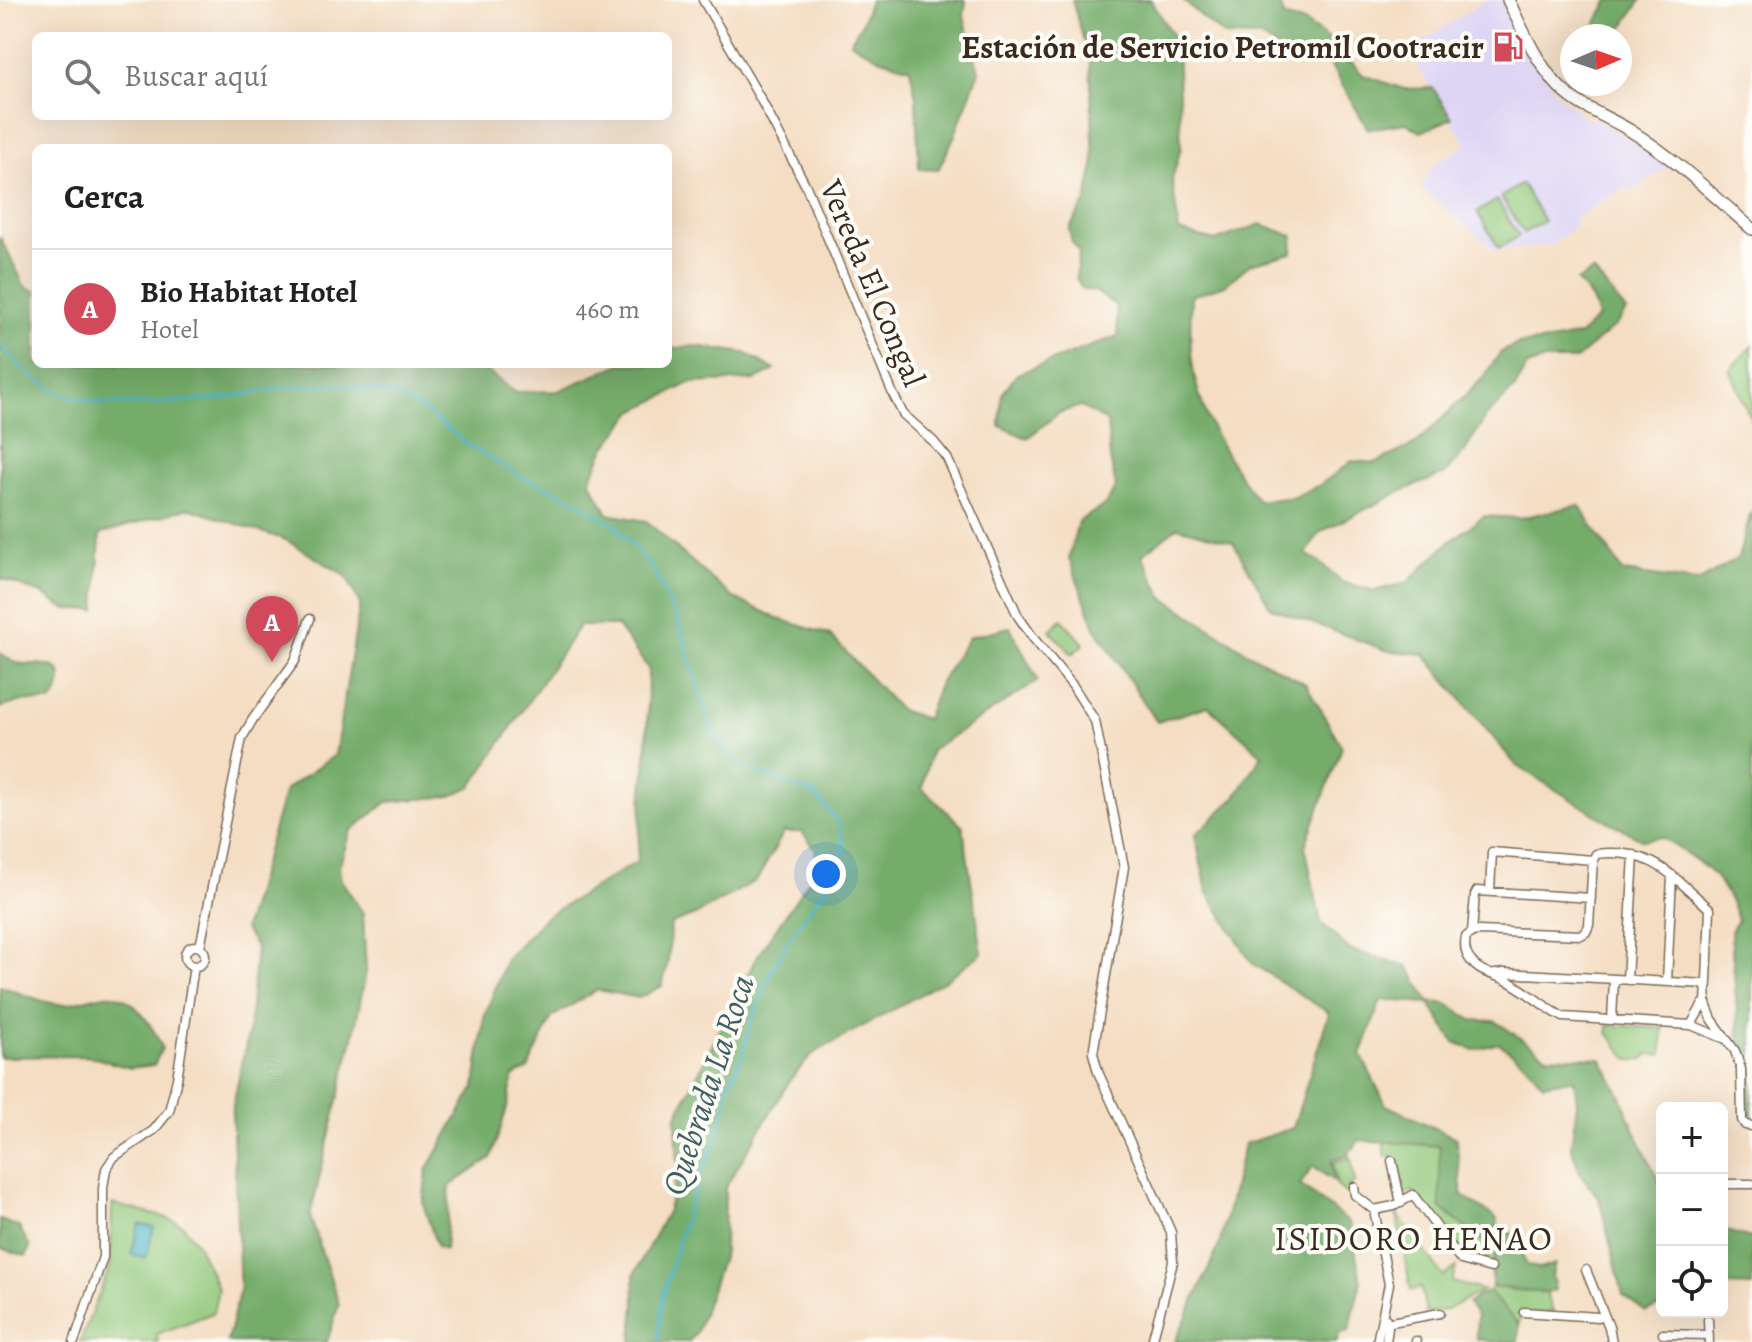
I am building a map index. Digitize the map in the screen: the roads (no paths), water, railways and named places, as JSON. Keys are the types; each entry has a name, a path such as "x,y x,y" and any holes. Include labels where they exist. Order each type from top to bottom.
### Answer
{"main road":[{"path":"1508,0 1539,61 1566,94 1631,131 1679,165 1752,229"}],"street":[{"name":"Vereda El Congal","path":"703,0 806,186 903,414 947,458 1018,616 1073,686 1095,721 1124,867 1093,1053 1098,1072 1171,1232 1173,1262 1152,1342"},
{"path":"200,947 242,738 295,661 310,619"},
{"path":"1490,891 1492,852 1593,860"},
{"path":"1724,1038 1691,1025 1563,1017 1516,985 1482,971 1472,963 1464,945 1466,937 1479,931 1581,935 1589,925 1596,854 1634,855 1658,864 1710,909 1706,1004 1712,1019 1735,1051 1741,1069 1742,1120 1745,1125 1752,1126"},
{"path":"1627,980 1634,855"},
{"path":"1667,982 1672,875"},
{"path":"1472,932 1477,891 1591,898"},
{"path":"190,946 200,947 205,952 205,959 194,966 186,961 185,951 190,946"},
{"path":"74,1342 103,1257 106,1169 114,1157 154,1130 169,1111 177,1079 194,966"},
{"path":"1492,975 1504,973 1706,984"},
{"path":"1612,1020 1614,979"},
{"path":"1691,1025 1703,1004 1706,1004"},
{"path":"1392,1161 1401,1203"},
{"path":"1728,1184 1752,1184"},
{"path":"1354,1187 1355,1195 1374,1210 1389,1284 1377,1342"},
{"path":"1374,1210 1394,1206 1413,1195 1461,1260 1491,1268"},
{"path":"1586,1270 1612,1342"},
{"path":"1383,1310 1386,1342"},
{"path":"1524,1312 1604,1315"},
{"path":"1386,1323 1440,1313"},
{"path":"1663,1334 1679,1338 1709,1338 1708,1320"}],"water":[{"path":"139,1224 154,1227 146,1258 131,1254"}],"waterway":[{"name":"Quebrada La Roca","path":"0,345 27,373 62,395 102,403 219,399 278,388 338,384 394,394 424,410 470,446 522,477 569,497 615,525 652,567 678,621 712,730 726,753 756,772 816,795 838,822 844,847 834,876 793,933 773,968 751,1023 743,1054 728,1086 724,1115 709,1159 701,1171 663,1296 658,1339"}],"place":[{"name":"Estación de Servicio Petromil Cootracir","path":"1508,47"},
{"name":"Bio Habitat Hotel","path":"272,662"}],"district":[{"name":"ISIDORO HENAO","path":"1414,1238"}]}
